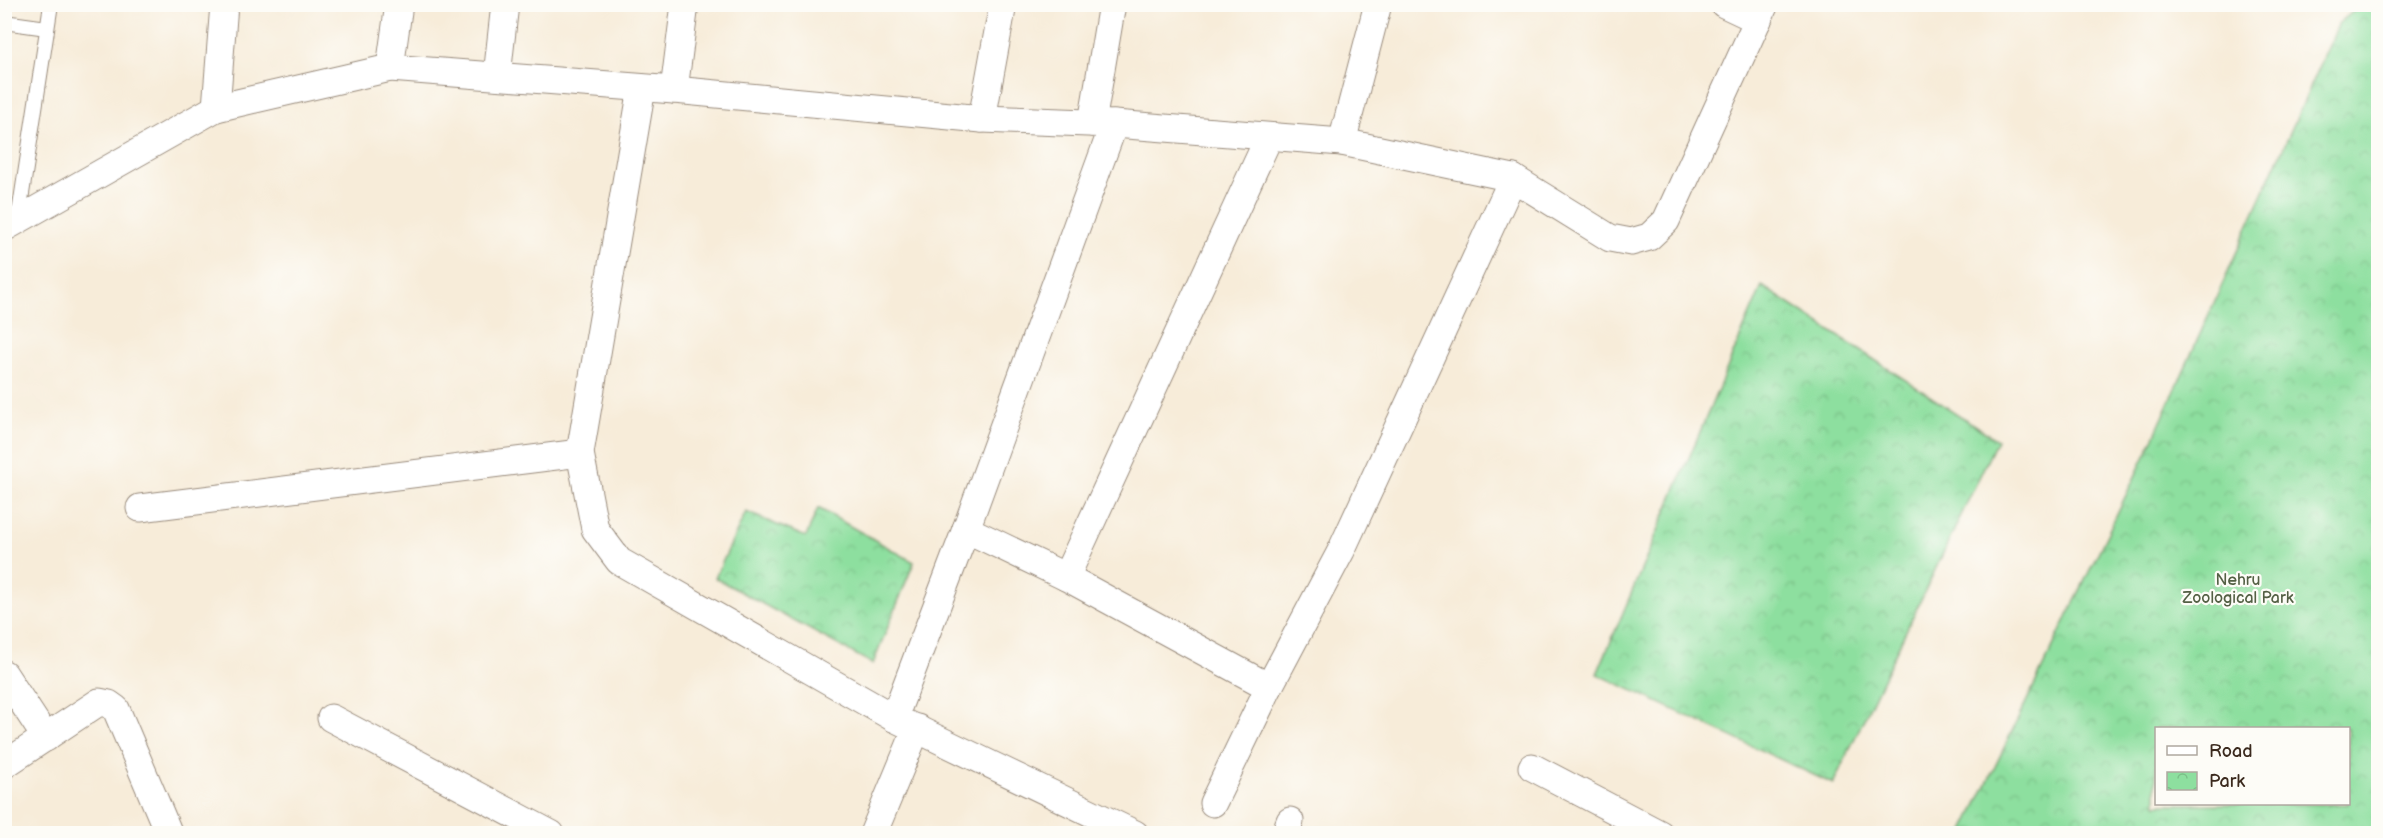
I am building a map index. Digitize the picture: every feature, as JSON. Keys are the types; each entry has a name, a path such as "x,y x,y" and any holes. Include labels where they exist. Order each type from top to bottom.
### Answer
{"street":[{"path":"216,108 224,4"},
{"path":"390,68 399,4"},
{"path":"497,76 505,4"},
{"path":"674,90 685,4"},
{"path":"982,119 1003,4"},
{"path":"873,834 966,529 1103,124 1112,4"},
{"path":"1342,142 1378,4"},
{"path":"11,224 216,108 390,68 674,90 982,119 1103,124 1342,142 1513,178 1610,238 1631,242 1649,237 1666,221 1761,12 1724,4"},
{"path":"642,88 580,453 595,529 619,561 906,723 1135,834"},
{"path":"1066,577 1269,136"},
{"path":"1213,803 1269,687 1341,551 1513,178"},
{"path":"140,508 580,453"},
{"path":"966,529 1066,577 1269,687"},
{"path":"4,674 46,738"},
{"path":"4,765 99,702 109,704 116,709 168,834"},
{"path":"331,718 551,834"},
{"path":"1532,767 1660,834"}],"lane":[{"path":"11,224 51,4"},
{"path":"4,22 47,28"}],"green space":[{"name":"Nehru Zoological Park","path":"2361,5 2378,5 2378,833 1963,833 2154,437 2339,23"},
{"path":"1762,286 1997,440 1833,784 1597,674"},
{"path":"818,508 914,562 873,664 715,578 746,512 806,537"}]}
